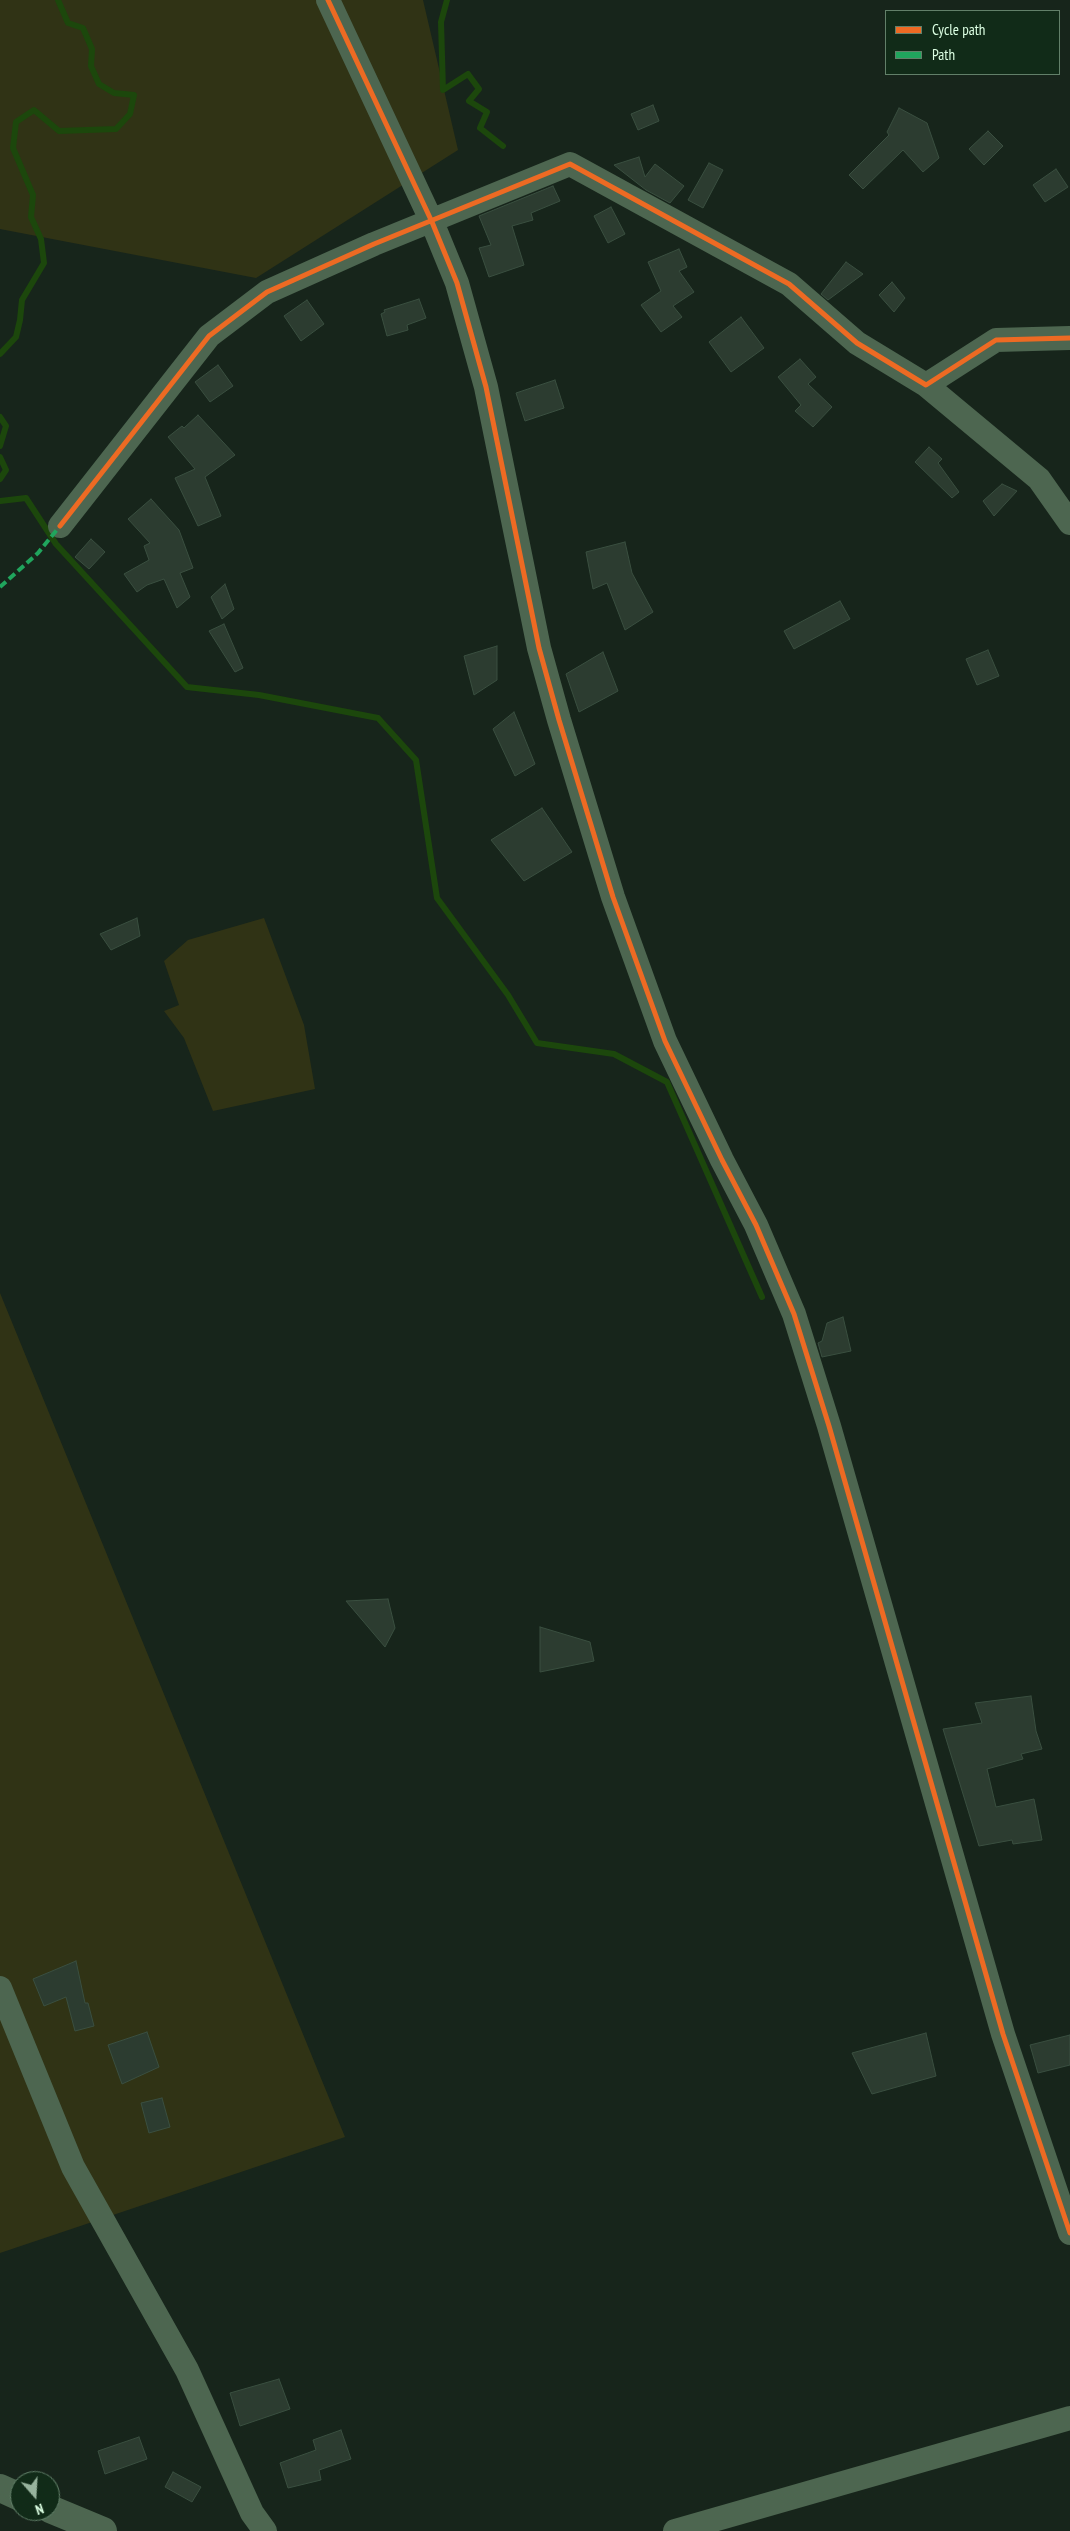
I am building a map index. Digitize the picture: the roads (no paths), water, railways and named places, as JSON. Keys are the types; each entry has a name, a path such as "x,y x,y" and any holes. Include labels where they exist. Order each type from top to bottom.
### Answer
{"street":[{"path":"328,0 432,222 457,283 470,324 486,387 539,648 613,897 665,1041 722,1160 756,1225 794,1314 829,1426 1003,2034 1070,2233"},
{"path":"60,526 209,336 268,292 374,244 432,222 570,164 789,284 857,343 926,385 1039,479 1070,523"},
{"path":"926,385 996,340 1070,338"},
{"path":"0,1988 73,2167 187,2370 252,2513 265,2531"},
{"path":"675,2531 1070,2418"},
{"path":"60,2513 103,2531"}],"waterway":[{"path":"0,354 16,337 22,300 44,263 41,239 31,217 33,195 13,148 16,122 34,110 59,131 116,129 130,114 134,95 114,93 99,84 91,66 92,49 83,28 68,23 58,0"},
{"path":"447,0 441,22 443,90 468,74 479,89 469,101 487,112 480,128 503,146"},
{"path":"0,417 6,426 0,446"},
{"path":"0,457 6,470 0,479"},
{"path":"0,501 26,498 56,544 187,687 259,695 378,718 416,760 437,898 508,995 537,1043 614,1054 667,1082 762,1297"}]}
